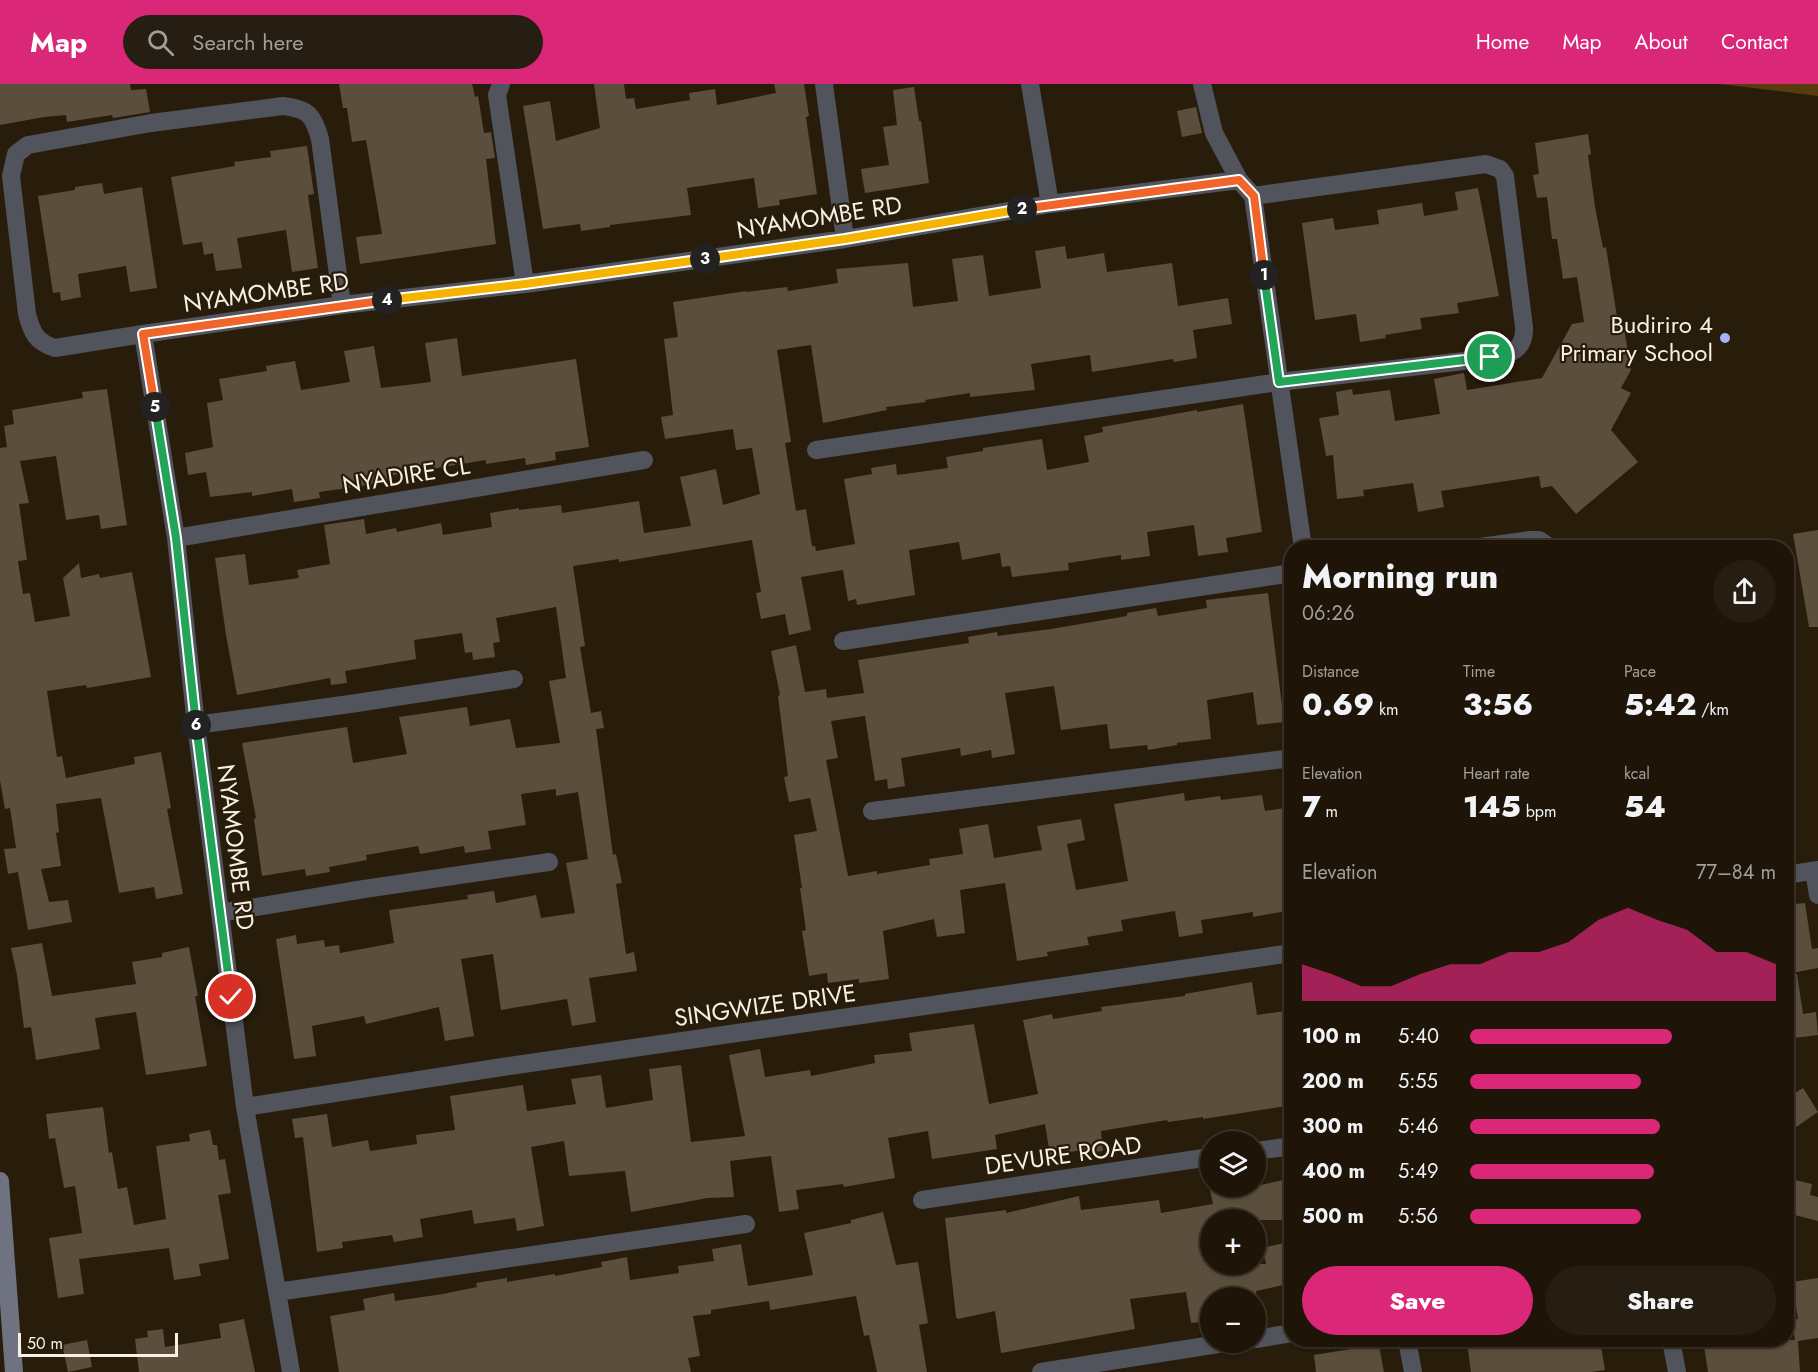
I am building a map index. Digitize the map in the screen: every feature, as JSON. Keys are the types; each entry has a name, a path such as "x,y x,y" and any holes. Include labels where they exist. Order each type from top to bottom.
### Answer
{"street":[{"path":"501,84 497,95 525,284"},
{"path":"824,84 845,239"},
{"path":"1030,84 1050,204"},
{"path":"1202,84 1214,133 1239,180 1254,196 1303,540"},
{"path":"143,334 55,348 42,344 32,334 27,315 11,176 16,154 28,145 151,123 283,106 302,108 315,120 320,139 342,305"},
{"path":"816,450 1279,382 1498,357 1507,355 1521,346 1525,339 1505,176 1500,169 1486,164 1254,196"},
{"name":"NYAMOMBE RD","path":"291,1372 245,1107 196,725 176,538 143,334 342,305 525,284 845,239 1050,204 1239,180"},
{"name":"NYADIRE CL","path":"176,538 644,460"},
{"path":"843,641 1284,574"},
{"path":"196,725 350,705 514,679"},
{"path":"872,811 1284,759"},
{"path":"220,913 549,862"},
{"path":"1794,874 1816,870 1818,895"},
{"name":"SINGWIZE DRIVE","path":"245,1107 510,1065 1284,954"},
{"path":"1266,1150 1284,1147"},
{"name":"DEVURE ROAD","path":"922,1200 1200,1158"},
{"path":"0,1181 14,1372"},
{"path":"278,1292 746,1224"},
{"path":"1266,1337 1284,1334"},
{"path":"1041,1372 1200,1347"},
{"path":"1408,1347 1413,1372"},
{"path":"1672,1347 1677,1372"}],"shaded area":[{"path":"1720,84 1818,84 1818,96"}],"building":[{"path":"0,84 130,84 131,90 146,89 150,112 67,122 66,115 0,125"},
{"path":"339,84 472,84 475,97 478,96 484,133 491,132 495,158 486,159 496,244 360,264 356,237 382,234 366,140 352,142 347,108 343,108"},
{"path":"594,84 624,84 626,99 634,98 636,109 690,100 689,93 715,89 717,105 776,93 774,84 804,84 809,116 806,117 817,194 779,200 780,205 758,208 754,178 687,188 691,215 581,231 580,224 543,229 523,106 550,101 556,141 600,128"},
{"path":"914,87 929,183 865,193 861,169 889,165 883,127 897,125 893,90"},
{"path":"1196,107 1202,133 1182,137 1177,111"},
{"path":"1588,134 1591,154 1588,155 1595,207 1603,248 1606,247 1617,317 1622,316 1631,370 1621,388 1631,393 1611,430 1638,462 1576,514 1552,486 1541,488 1539,476 1441,491 1444,507 1418,512 1413,483 1363,490 1364,496 1337,499 1333,455 1326,456 1319,418 1339,415 1336,392 1352,389 1353,395 1390,390 1395,421 1440,414 1434,379 1464,373 1467,390 1542,378 1572,324 1584,322 1577,277 1563,279 1557,239 1552,239 1547,197 1537,198 1533,175 1539,174 1535,143"},
{"path":"307,146 314,194 308,195 318,268 292,272 286,230 237,238 242,268 216,271 213,253 204,255 202,242 183,245 171,177 235,166 234,162 271,157 270,151"},
{"path":"102,183 104,194 142,187 157,288 130,292 126,266 78,274 81,297 61,301 60,292 53,293 38,196"},
{"path":"1478,188 1499,296 1457,303 1459,313 1420,318 1422,329 1360,342 1356,314 1315,320 1302,223 1333,218 1335,230 1379,224 1377,210 1422,203 1424,216 1458,210 1455,192"},
{"path":"1065,246 1067,259 1104,253 1107,272 1172,263 1178,306 1228,298 1232,324 1193,330 1197,358 1174,362 1173,359 1092,372 1090,355 1031,364 1035,390 970,397 970,393 925,400 926,402 886,407 887,410 823,423 811,345 777,350 791,442 785,443 796,511 806,509 812,546 815,546 816,551 855,544 844,479 872,474 871,468 896,464 897,475 948,468 946,457 983,451 983,448 1042,439 1047,470 1089,462 1084,436 1103,432 1102,427 1243,404 1262,532 1226,538 1228,552 1198,556 1194,525 1147,532 1150,556 1121,560 1121,555 1068,563 1069,570 1012,577 1010,566 1002,567 1000,553 962,560 959,542 909,550 915,595 857,605 856,599 848,601 843,570 801,577 811,630 789,635 785,614 761,619 756,593 761,592 752,540 619,562 619,559 573,566 585,646 580,647 591,713 601,711 604,728 596,729 613,855 616,854 622,883 616,884 626,954 634,952 637,971 589,978 596,1022 572,1026 567,999 501,1010 493,954 461,959 474,1036 445,1041 439,1007 366,1024 364,1016 312,1026 316,1056 294,1059 276,939 296,935 297,944 324,940 325,947 339,945 340,953 394,943 389,910 468,899 467,895 494,891 496,903 536,895 541,918 575,913 566,863 588,859 578,792 556,796 556,789 521,794 526,825 488,831 491,849 465,853 464,846 420,854 418,846 366,855 367,860 329,867 330,872 306,876 305,869 262,876 254,819 256,818 242,743 347,727 353,763 407,754 399,717 467,707 470,726 510,719 516,748 560,743 549,681 566,678 556,607 496,618 500,642 493,643 495,657 473,660 472,652 465,653 462,633 414,640 416,659 345,671 347,683 331,685 330,678 237,695 215,558 245,554 249,585 299,578 297,570 330,564 324,525 364,519 366,534 396,528 397,532 441,523 443,535 492,527 490,513 561,505 562,513 639,501 644,533 691,526 680,477 716,469 723,505 760,494 752,448 736,450 733,429 665,439 661,417 673,415 664,339 678,337 673,302 746,291 787,287 788,291 838,283 836,269 908,263 913,307 958,301 952,259 983,255 989,296 1041,288 1035,251"},
{"path":"457,338 462,376 576,359 589,447 555,452 556,460 526,465 525,458 486,464 486,460 388,476 389,482 319,492 320,498 294,502 292,489 252,496 252,492 210,497 206,472 188,475 185,453 213,447 207,403 223,400 219,379 267,371 266,366 295,361 301,390 350,382 344,351 374,346 381,388 431,382 425,343"},
{"path":"107,389 127,525 101,529 99,515 66,520 56,456 20,461 29,503 19,504 27,560 18,561 23,594 30,593 35,622 70,616 63,578 79,563 81,578 99,574 100,578 132,572 151,677 87,688 86,685 47,691 57,757 62,756 66,778 135,764 134,757 161,752 171,808 167,809 183,894 156,899 154,887 119,893 101,798 56,804 59,832 56,833 61,866 41,869 49,902 68,900 72,922 28,930 18,872 8,874 4,849 16,848 10,808 5,809 0,780 0,448 7,447 4,426 14,424 12,410 83,398 82,392"},
{"path":"1818,530 1818,627 1809,627 1793,534"},
{"path":"1268,593 1284,722 1257,725 1253,692 1207,700 1211,739 1177,743 1177,745 1148,750 1147,745 1110,749 1107,724 1061,730 1054,686 1005,693 1015,754 992,758 991,750 961,756 960,748 901,758 905,786 888,789 887,779 875,781 865,716 831,721 838,758 826,760 848,876 877,871 877,874 930,865 929,859 963,854 959,829 988,824 994,858 1042,850 1037,826 1081,819 1085,840 1067,844 1076,890 1128,881 1114,804 1184,793 1185,801 1220,796 1221,800 1262,795 1265,811 1284,808 1284,911 1253,917 1253,912 1201,920 1203,933 1179,937 1175,911 1121,920 1123,931 1087,937 1089,945 1047,952 1048,956 1017,961 1005,883 960,890 965,933 937,937 934,919 883,931 889,979 859,983 859,979 828,983 827,973 809,976 802,931 806,930 800,888 802,888 794,835 817,831 810,798 789,802 784,777 788,776 778,696 780,695 771,651 796,645 805,692 826,689 827,698 864,693 858,660 969,643 968,637 997,632 998,636 1051,629 1127,616 1127,613 1156,608 1158,616 1207,608 1206,600"},
{"path":"1805,903 1812,949 1818,948 1818,968 1794,972 1794,904"},
{"path":"42,943 52,996 136,984 132,962 162,957 162,953 189,947 207,1066 146,1075 136,1012 95,1018 100,1049 36,1060 31,1027 24,1028 11,948"},
{"path":"1794,974 1797,974 1803,1014 1816,1012 1818,1035 1794,1038"},
{"path":"1252,982 1257,1015 1284,1011 1284,1106 1203,1119 1203,1117 1168,1122 1167,1120 1101,1131 1103,1151 1084,1153 1083,1150 1050,1155 1045,1124 995,1135 997,1149 932,1159 928,1131 888,1138 895,1178 844,1187 843,1184 796,1190 799,1209 779,1212 771,1156 730,1161 734,1197 708,1198 631,1212 625,1171 569,1176 564,1141 531,1147 544,1226 517,1231 515,1218 474,1224 472,1210 420,1219 423,1237 394,1242 392,1235 342,1242 343,1248 317,1252 303,1137 295,1138 292,1119 327,1114 332,1147 368,1140 370,1151 417,1144 416,1135 455,1130 450,1096 523,1085 527,1111 576,1104 571,1079 601,1075 606,1108 653,1100 649,1069 681,1065 691,1142 745,1136 729,1055 760,1049 765,1077 810,1070 811,1076 875,1063 874,1055 912,1051 909,1033 974,1024 989,1104 1038,1094 1023,1020 1052,1014 1053,1019 1102,1011 1101,1007 1185,996 1185,994"},
{"path":"1803,1088 1818,1112 1794,1128 1794,1094"},
{"path":"103,1107 109,1153 112,1152 118,1189 127,1187 134,1225 166,1219 156,1146 190,1141 189,1134 210,1130 213,1145 217,1145 219,1160 225,1159 231,1193 218,1195 229,1259 199,1264 201,1276 174,1280 169,1248 79,1259 84,1294 58,1298 49,1238 82,1233 75,1186 64,1188 55,1138 49,1139 46,1114"},
{"path":"1284,1180 1284,1220 1266,1220 1266,1209 1200,1209 1200,1275 1266,1275 1266,1247 1284,1243 1284,1285 1266,1289 1200,1287 1200,1322 1191,1323 1186,1292 1130,1299 1135,1329 1001,1353 995,1311 958,1319 956,1317 945,1218 1006,1210 1006,1213 1079,1196 1081,1210 1159,1200 1161,1213 1213,1204 1211,1197 1266,1197 1266,1184"},
{"path":"1794,1180 1812,1184 1810,1195 1818,1197 1818,1221 1794,1215"},
{"path":"883,1212 896,1265 918,1262 928,1323 919,1325 927,1372 877,1372 869,1335 864,1336 856,1296 770,1310 769,1301 711,1310 711,1314 693,1316 700,1356 688,1358 691,1372 339,1372 330,1316 365,1310 363,1299 394,1293 395,1301 443,1294 477,1287 476,1283 507,1278 507,1282 555,1274 555,1276 602,1267 601,1262 627,1257 630,1280 679,1273 678,1266 714,1261 712,1249 741,1244 748,1286 813,1275 804,1233 851,1223 851,1220"},
{"path":"1818,1278 1818,1338 1798,1341 1800,1372 1708,1372 1704,1347 1794,1347 1794,1320 1798,1319 1794,1282"},
{"path":"244,1319 255,1372 139,1372 135,1339 148,1337 147,1331 163,1329 165,1347 221,1338 219,1324"},
{"path":"87,1340 92,1367 68,1372 62,1345"},
{"path":"1350,1347 1379,1347 1384,1372 1316,1372 1314,1355 1351,1349"},
{"path":"1468,1347 1601,1347 1605,1370 1591,1372 1471,1372"}],"place":[{"name":"Budiriro 4 Primary School","path":"1725,338"}],"route":[{"path":"231,997 196,725 176,538 143,334 342,305 525,284 845,239 1050,204 1239,180 1254,196 1279,382 1490,357"}]}
